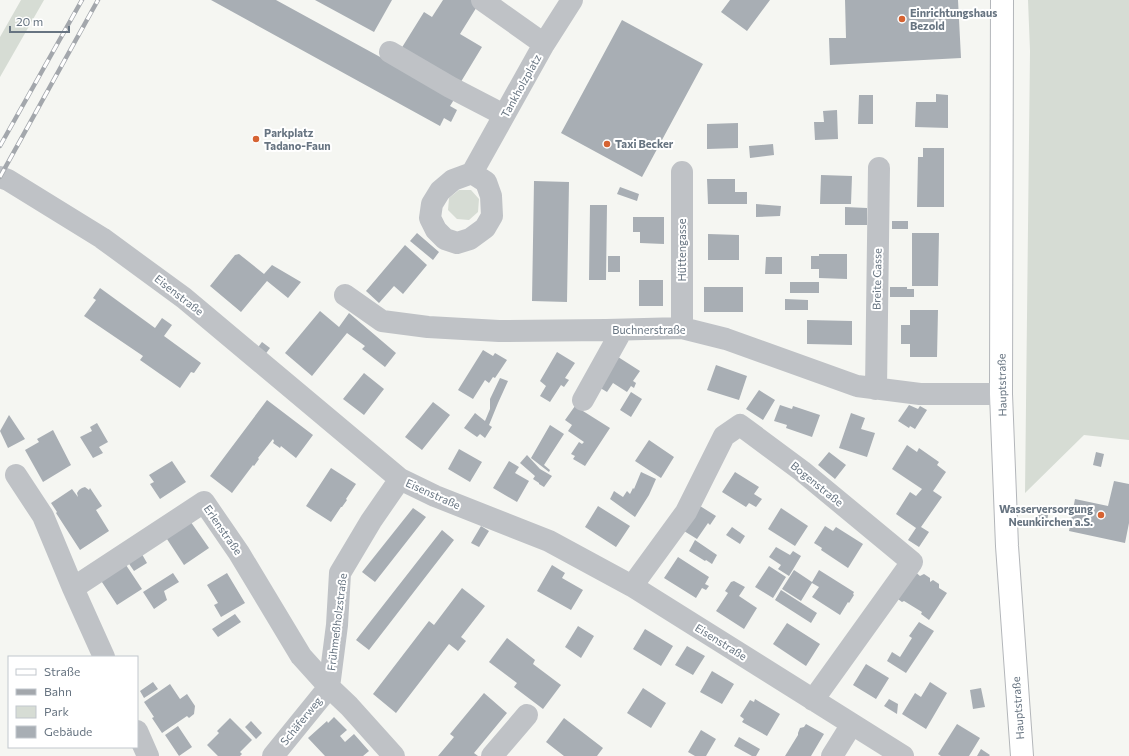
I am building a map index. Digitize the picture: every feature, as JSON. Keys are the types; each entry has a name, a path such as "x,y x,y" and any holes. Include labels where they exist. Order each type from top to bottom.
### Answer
{"main road":[{"name":"Hauptstraße","path":"1001,6 1001,394 1007,546 1022,756"}],"street":[{"path":"482,0 544,44"},
{"name":"Tankholzplatz","path":"472,173 544,44 572,0"},
{"path":"390,52 450,87 504,115"},
{"name":"Breite Gasse","path":"876,389 879,168"},
{"name":"Hüttengasse","path":"682,172 682,328"},
{"name":"Eisenstraße","path":"0,177 8,180 102,238 184,298 400,479 436,496 549,541 632,586 903,756"},
{"name":"Buchnerstraße","path":"345,294 382,321 428,327 499,331 682,328 726,339 857,386 920,394 1001,394"},
{"path":"583,400 622,330"},
{"name":"Bogenstraße","path":"632,586 686,512 724,436 740,425 802,471 912,562 813,700"},
{"path":"16,475 43,516 104,656"},
{"name":"Frühmeßholzstraße","path":"394,756 349,706 329,687 337,625 340,573 371,521 400,479"},
{"name":"Erlenstraße","path":"73,588 204,502 239,553 301,656 329,687"},
{"name":"Schäferweg","path":"273,756 329,687"},
{"path":"492,756 527,715"},
{"path":"832,756 852,724"},
{"path":"138,733 148,756"}],"green space":[{"path":"21,0 44,0 0,77 0,37"},
{"path":"1028,0 1129,0 1129,440 1084,435 1025,493 1030,51"},
{"path":"459,190 471,190 479,199 478,212 469,220 457,219 448,210 449,198"}],"building":[{"path":"211,0 276,0 455,98 450,106 457,110 451,122 444,118 440,126"},
{"path":"315,0 392,0 374,32"},
{"path":"443,0 471,0 478,5 460,34 482,47 459,85 401,49 424,12 432,17"},
{"path":"730,0 770,0 747,31 721,12"},
{"name":"Einrichtungshaus Bezold","path":"845,0 958,0 961,58 830,65 829,38 846,38"},
{"path":"622,20 703,64 642,177 561,133"},
{"path":"936,94 948,95 948,128 915,127 916,102 936,102"},
{"path":"859,95 873,95 873,124 858,124"},
{"path":"837,110 838,139 815,140 814,122 824,122 823,111"},
{"path":"738,123 738,148 707,149 707,124"},
{"path":"773,144 774,155 750,158 749,146"},
{"path":"923,148 944,148 944,207 917,207 918,157 923,157"},
{"path":"821,175 852,176 851,204 820,204"},
{"path":"707,179 735,179 735,192 747,192 747,204 708,204"},
{"path":"534,181 569,182 567,302 532,301"},
{"path":"620,187 639,194 637,201 617,194"},
{"path":"756,204 781,206 780,216 756,217"},
{"path":"590,205 607,205 606,280 589,280"},
{"path":"845,207 867,208 867,225 845,225"},
{"path":"633,217 664,217 664,244 640,243 640,232 633,232"},
{"path":"892,221 908,221 908,229 892,229"},
{"path":"417,233 439,252 433,260 410,241"},
{"path":"912,233 939,233 938,286 912,286"},
{"path":"708,234 739,235 739,260 708,260"},
{"path":"405,245 427,265 403,294 394,286 379,303 366,291"},
{"path":"239,254 264,274 272,265 301,282 288,298 267,281 241,312 210,286 235,255"},
{"path":"819,254 847,254 847,279 819,278 819,269 811,269 811,256 819,256"},
{"path":"608,256 620,256 620,272 608,272"},
{"path":"766,257 782,257 782,274 765,274"},
{"path":"639,280 663,280 663,306 639,306"},
{"path":"790,282 819,282 819,293 790,293"},
{"path":"704,287 743,287 743,312 704,312"},
{"path":"890,287 907,287 907,289 914,289 914,297 890,297"},
{"path":"100,288 155,328 162,318 172,325 164,336 201,363 194,373 191,372 180,388 140,360 143,356 84,316 96,300 93,298"},
{"path":"785,299 808,300 808,310 785,310"},
{"path":"910,310 938,310 937,357 910,357 910,344 901,344 901,325 910,325"},
{"path":"320,311 339,327 349,313 396,353 385,367 362,349 365,346 347,333 312,376 285,353"},
{"path":"807,320 852,321 852,345 807,344"},
{"path":"262,342 270,348 264,356 256,350"},
{"path":"483,350 493,356 495,353 507,360 495,378 493,377 489,383 485,380 473,399 458,390"},
{"path":"557,352 575,363 565,378 569,380 564,387 561,385 550,402 540,396 546,386 540,381"},
{"path":"615,355 640,371 633,381 636,383 634,388 631,386 627,392 613,383 607,392 597,386"},
{"path":"716,365 747,376 739,400 707,390"},
{"path":"364,373 384,389 364,415 343,399"},
{"path":"500,378 508,381 489,425 492,427 485,438 480,434 477,437 464,428 475,413 485,421 490,409 490,399"},
{"path":"759,390 775,400 763,420 746,409"},
{"path":"631,392 642,399 631,417 620,410"},
{"path":"267,400 313,435 296,458 281,446 280,448 273,443 273,439 232,493 210,476"},
{"path":"433,402 450,415 422,450 405,437"},
{"path":"780,405 792,409 793,406 820,415 812,437 786,428 787,425 774,421"},
{"path":"909,405 918,409 920,406 927,410 915,429 910,426 909,428 898,421"},
{"path":"575,406 610,428 585,466 573,459 575,456 571,454 579,442 582,444 584,442 568,431 572,425 565,420"},
{"path":"851,413 865,418 861,429 875,433 867,457 839,448"},
{"path":"9,415 25,439 8,448 0,431"},
{"path":"97,423 108,442 99,447 103,453 93,458 80,437 92,431 90,427"},
{"path":"550,425 564,434 544,465 550,470 549,472 531,458"},
{"path":"53,430 71,465 43,482 25,450 39,442 37,439"},
{"path":"649,440 674,457 661,478 635,461"},
{"path":"907,445 917,452 919,448 939,462 937,465 946,472 933,491 942,497 921,527 929,532 919,547 908,540 916,528 896,514 910,492 916,496 922,489 892,469"},
{"path":"459,449 482,462 470,482 448,469"},
{"path":"829,452 846,465 835,479 818,465"},
{"path":"1096,452 1104,454 1101,467 1093,465"},
{"path":"527,455 540,469 552,476 544,487 533,479 535,476 520,463"},
{"path":"172,461 186,482 160,499 150,484 154,482 149,475"},
{"path":"509,461 519,467 515,473 529,481 517,502 493,488"},
{"path":"331,468 356,484 346,499 347,500 331,522 306,506"},
{"path":"641,472 656,479 649,495 635,517 610,499 614,491 623,497 627,491 630,494 633,488 634,489"},
{"path":"735,472 759,487 754,494 762,499 756,507 749,503 746,507 722,492"},
{"name":"Wasserversorgung Neunkirchen a.S.","path":"1114,481 1129,484 1129,523 1125,543 1069,531 1075,499 1108,506"},
{"path":"85,487 89,490 90,488 102,506 96,510 109,531 80,550 51,503 72,489 78,497 77,493 79,490"},
{"path":"1039,505 1049,507 1047,523 1037,522"},
{"path":"598,506 630,526 616,547 585,527"},
{"path":"700,506 716,516 710,525 708,523 697,539 684,531"},
{"path":"413,508 426,517 375,582 362,572"},
{"path":"781,508 808,526 795,546 768,529"},
{"path":"188,518 209,548 184,565 163,533"},
{"path":"481,526 489,531 479,547 471,543"},
{"path":"825,526 833,531 836,527 863,544 848,568 821,550 822,548 814,543"},
{"path":"732,527 745,536 740,544 726,535"},
{"path":"442,530 454,540 369,650 356,640"},
{"path":"695,540 717,555 712,564 689,551"},
{"path":"776,547 790,555 793,551 801,556 789,576 778,569 781,565 769,557"},
{"path":"139,549 147,563 134,571 125,558"},
{"path":"678,557 709,577 705,584 709,586 706,590 702,588 696,598 664,578"},
{"path":"122,559 142,589 117,605 98,576"},
{"path":"552,565 565,573 562,578 583,590 571,610 537,591"},
{"path":"769,566 786,577 773,598 755,587"},
{"path":"794,570 812,582 819,570 854,592 854,595 840,615 812,597 819,587 812,583 801,601 782,589"},
{"path":"913,570 920,576 924,574 930,578 930,582 933,580 939,584 939,588 947,593 929,620 921,614 922,612 895,597"},
{"path":"173,573 179,582 164,591 167,600 154,609 143,592"},
{"path":"227,573 245,603 221,617 214,605 218,603 207,585"},
{"path":"734,581 745,587 739,596 757,608 744,629 716,611 728,593 725,591 731,582"},
{"path":"462,588 485,606 461,637 466,641 458,651 449,644 396,713 373,694 429,621 434,625"},
{"path":"781,590 817,613 811,623 775,600"},
{"path":"235,614 241,622 218,637 212,629"},
{"path":"919,622 934,631 906,673 887,661 892,652 900,657 912,638 909,636"},
{"path":"787,623 820,644 806,666 773,644"},
{"path":"578,626 594,636 581,658 565,647"},
{"path":"645,629 673,646 661,666 633,649"},
{"path":"507,638 535,660 533,664 561,685 543,709 514,687 517,683 489,662"},
{"path":"687,646 705,656 693,675 675,665"},
{"path":"866,664 889,678 876,699 853,685"},
{"path":"712,671 734,684 722,704 700,692"},
{"path":"153,682 158,689 144,698 140,691"},
{"path":"930,682 947,693 926,729 902,714 915,693 921,697"},
{"path":"170,684 180,699 187,694 195,706 194,714 189,718 187,716 162,733 144,702"},
{"path":"643,688 666,703 651,728 627,713"},
{"path":"981,688 985,707 973,709 970,690"},
{"path":"484,693 507,713 474,753 478,756 438,756 454,737 450,734"},
{"path":"755,699 780,714 767,736 742,722 744,719 740,716 750,700 754,702"},
{"path":"889,699 898,704 897,714 884,706"},
{"path":"334,717 347,730 340,736 345,742 354,734 369,751 363,756 325,756 308,738 327,721 328,723"},
{"path":"230,718 252,740 240,752 242,754 240,756 218,756 207,745 219,733 217,731"},
{"path":"564,718 603,748 597,756 564,756 546,742"},
{"path":"251,721 262,733 256,739 245,727"},
{"path":"806,724 824,734 811,756 785,756 798,735 800,728 804,727"},
{"path":"957,724 980,738 969,756 941,756 938,754"},
{"path":"178,726 192,747 179,756 165,735"},
{"path":"701,730 716,739 706,756 695,756 688,752"},
{"path":"739,737 760,749 756,756 752,756 734,746"},
{"path":"981,749 990,755 977,756"}],"railway":[{"path":"0,146 82,0"},
{"path":"0,177 98,0"}],"place":[{"name":"Einrichtungshaus Bezold","path":"902,19"},
{"name":"Parkplatz Tadano-Faun","path":"256,139"},
{"name":"Taxi Becker","path":"607,144"},
{"name":"Wasserversorgung Neunkirchen a.S.","path":"1101,515"}]}
